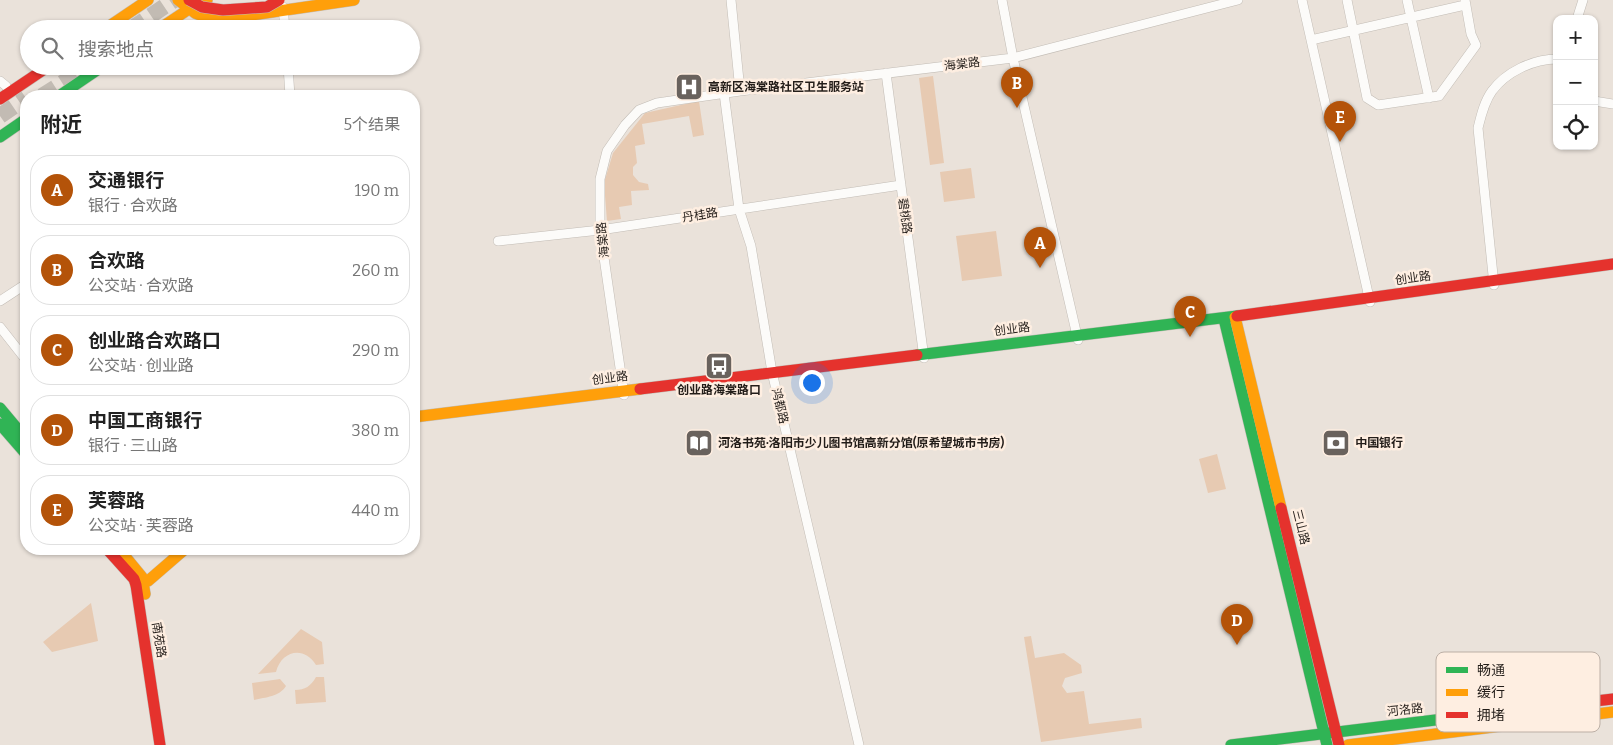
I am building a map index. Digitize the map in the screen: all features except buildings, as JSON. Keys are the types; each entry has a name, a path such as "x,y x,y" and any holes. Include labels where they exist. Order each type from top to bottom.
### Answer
{"street":[{"path":"118,20 148,0"},
{"path":"178,0 189,5 224,10 267,7 281,3 354,0"},
{"path":"170,20 189,5 207,0"},
{"path":"731,0 740,91"},
{"path":"1002,0 1078,338"},
{"name":"海棠路","path":"624,393 600,230 600,179 608,151 625,124 639,110 657,103 740,91 1014,58 1238,0"},
{"path":"1302,0 1370,300"},
{"path":"1311,40 1354,30 1410,18 1465,3 1476,46 1439,96 1378,105 1368,98 1354,30 1347,0"},
{"path":"1407,0 1429,98"},
{"path":"1578,15 1582,0"},
{"path":"281,3 283,20"},
{"path":"1494,283 1478,128 1482,111 1492,91 1510,75 1528,64 1553,60"},
{"name":"碧桃路","path":"886,73 924,356"},
{"path":"0,99 36,75"},
{"path":"68,90 90,75"},
{"path":"289,75 290,90"},
{"name":"鸿都路","path":"724,94 739,209 751,246 772,375 859,745"},
{"path":"1598,101 1613,104"},
{"path":"0,137 20,123"},
{"name":"丹桂路","path":"498,241 600,230 901,185"},
{"name":"创业路","path":"1494,283 1613,264"},
{"name":"创业路","path":"420,416 1230,320 1494,283 1613,269"},
{"path":"0,301 20,288"},
{"name":"三山路","path":"1230,320 1330,733 1328,745"},
{"path":"0,327 20,352"},
{"name":"创业路","path":"420,421 624,393"},
{"path":"0,408 20,431"},
{"path":"0,424 20,447"},
{"path":"114,555 139,581 148,581 178,555"},
{"path":"123,555 139,581"},
{"path":"139,581 170,555"},
{"name":"南苑路","path":"139,581 160,745"},
{"name":"南苑路","path":"139,581 167,745"},
{"name":"河洛路","path":"1600,701 1613,699"},
{"path":"1600,714 1613,712"},
{"name":"河洛路","path":"1231,745 1436,720"},
{"path":"1348,745 1452,732"},
{"name":"三山路","path":"1330,733 1339,745"}],"shaded area":[{"path":"933,76 944,163 930,165 919,78"},
{"path":"699,101 704,135 693,137 689,116 642,124 645,144 635,146 637,163 633,167 633,175 639,182 648,184 649,190 631,191 632,205 619,207 621,219 607,221 604,183 613,153 645,113"},
{"path":"971,168 975,198 944,202 940,172"},
{"path":"996,231 1002,276 962,281 956,236"},
{"path":"1217,454 1226,489 1208,493 1199,459"},
{"path":"91,603 98,641 52,652 43,642"},
{"path":"301,629 322,642 324,664 316,665 305,655 293,653 283,659 276,672 258,674"},
{"path":"1031,636 1035,658 1064,653 1081,665 1082,673 1065,678 1062,686 1067,693 1084,691 1089,724 1141,718 1142,728 1041,742 1024,637"},
{"path":"316,677 324,677 326,702 296,704 295,690 307,687"},
{"path":"280,679 286,686 283,690 272,696 254,700 252,683"}],"tunnel":[{"path":"144,20 174,0"},
{"path":"51,90 75,75"},
{"path":"0,116 20,102"}],"traffic: fast":[{"path":"68,90 90,75"},
{"path":"0,137 20,123"},
{"path":"917,355 1237,316"},
{"path":"1225,323 1327,745"},
{"path":"0,408 20,432"},
{"path":"0,424 20,447"},
{"path":"1231,745 1436,720"}],"traffic: slow":[{"path":"118,20 148,0"},
{"path":"178,0 195,13 206,17 231,18 354,0"},
{"path":"172,20 207,0"},
{"path":"1235,317 1281,508"},
{"path":"420,416 640,389"},
{"path":"124,555 142,577 145,594"},
{"path":"136,585 148,581 178,555"},
{"path":"1600,714 1613,712"},
{"path":"1348,745 1452,732"}],"traffic: jam":[{"path":"189,0 202,7 223,10 267,7 279,0"},
{"path":"0,99 36,75"},
{"path":"1237,316 1613,264"},
{"path":"640,389 917,355"},
{"path":"1281,508 1339,745"},
{"path":"112,555 134,579 136,585 160,745"},
{"path":"1600,701 1613,699"}],"place":[{"name":"高新区海棠路社区卫生服务站","path":"689,87"},
{"name":"合欢路","path":"1017,108"},
{"name":"芙蓉路","path":"1340,142"},
{"name":"交通银行","path":"1040,268"},
{"name":"创业路合欢路口","path":"1190,337"},
{"name":"创业路海棠路口","path":"719,366"},
{"name":"河洛书苑·洛阳市少儿图书馆高新分馆(原希望城市书房)","path":"699,443"},
{"name":"中国银行","path":"1336,443"},
{"name":"中国工商银行","path":"1237,645"}]}
